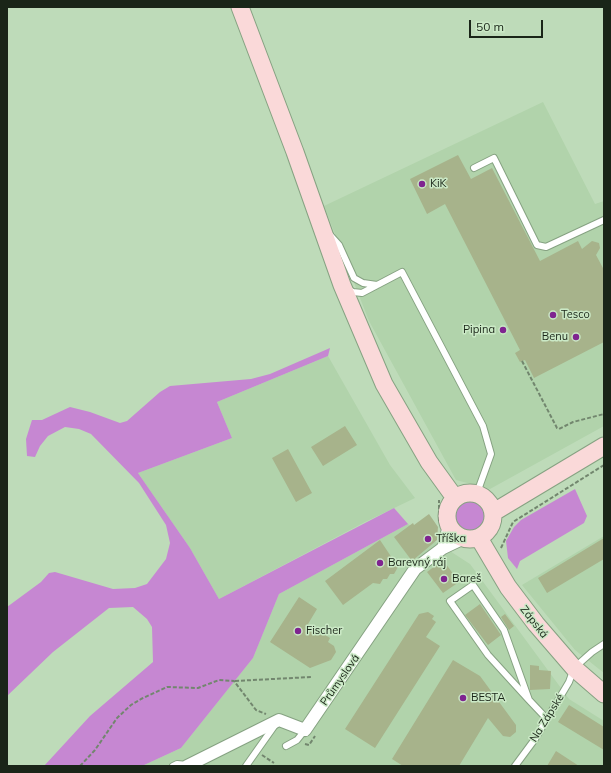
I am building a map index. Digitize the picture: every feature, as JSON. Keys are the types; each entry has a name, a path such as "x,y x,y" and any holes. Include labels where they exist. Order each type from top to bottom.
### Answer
{"main road":[{"path":"240,7 295,152 342,285 384,384 430,462 455,498"},
{"path":"494,512 604,446"},
{"path":"464,493 477,493 488,500 494,512 490,528 471,538 454,533 449,526 447,512 450,504 455,498 464,493"},
{"name":"Zápská","path":"471,538 524,608 574,668 604,694"}],"street":[{"path":"443,548 449,526"},
{"name":"Průmyslová","path":"310,733 415,569 443,548 471,538"},
{"path":"192,764 278,720 310,733"}],"lane":[{"path":"474,168 494,158 537,245 546,247 604,220"},
{"path":"320,224 339,245 354,278 364,283 377,285"},
{"path":"342,285 353,292 362,293 402,272 483,426 491,454 477,493"},
{"path":"529,700 504,630 473,585 450,601 488,655 529,700 548,719"},
{"path":"574,668 592,652 604,644"},
{"name":"Na Zápské","path":"515,766 548,719 569,682 574,668"},
{"path":"246,766 278,720"},
{"path":"286,746 310,733"},
{"path":"173,766 177,764 192,764"}],"path":[{"path":"522,361 557,428 559,429 573,422 604,414"},
{"path":"501,555 503,540 513,522 604,465"},
{"path":"80,766 94,750 117,718 141,699 167,687 198,688 219,680 234,681 311,677"},
{"path":"234,681 256,710 278,720"},
{"path":"305,744 309,745 310,733"},
{"path":"258,753 274,763"}],"shaded area":[{"path":"543,102 595,204 604,201 604,426 490,489 456,480 369,321 324,206"},
{"path":"330,348 328,356 217,402 232,438 138,473 190,548 219,599 394,508 408,524 279,594 253,658 181,748 142,766 44,766 90,716 153,662 152,627 147,619 133,607 109,608 53,652 7,696 7,607 41,582 49,573 55,572 113,589 135,588 147,584 166,559 170,543 166,525 139,483 91,434 79,429 65,427 48,436 40,446 35,457 27,456 26,439 32,420 42,420 70,407 90,412 120,423 127,421 160,392 170,386 251,379 270,374"},
{"path":"328,356 390,465 415,498 365,522 219,599 190,548 138,473 232,438 217,402"},
{"path":"575,489 587,516 584,523 520,561 517,569 508,558 506,541 514,527 521,520"},
{"path":"471,498 481,501 486,506 489,516 486,526 481,531 471,534 461,531 456,526 453,516 456,506 461,501"},
{"path":"408,524 470,564 569,699 604,721 604,766 142,766 181,748 253,658 279,594"},
{"path":"604,536 604,673 575,650 522,585"}],"building":[{"path":"458,155 471,179 492,168 540,261 578,241 582,249 592,241 599,243 600,248 596,255 604,270 604,342 534,378 525,360 520,362 515,353 520,350 445,204 427,214 410,179"},
{"path":"345,426 357,445 323,466 311,447"},
{"path":"288,449 312,493 296,502 272,458"},
{"path":"429,514 438,527 437,540 412,561 394,537 413,523 414,525"},
{"path":"604,538 604,559 547,593 538,578"},
{"path":"380,540 398,567 394,574 390,574 387,579 383,579 380,584 373,583 343,605 325,581"},
{"path":"443,560 459,582 443,593 427,572"},
{"name":"Fischer","path":"299,597 317,609 308,624 330,638 328,642 334,646 336,652 331,660 310,668 270,642"},
{"path":"480,604 501,635 488,645 465,615"},
{"path":"428,612 434,616 432,619 436,622 426,637 440,646 375,748 345,729 419,614"},
{"path":"505,614 514,626 509,630 501,617"},
{"name":"BESTA","path":"453,660 480,676 516,725 516,732 510,737 503,736 488,718 459,766 403,766 392,759"},
{"path":"530,665 539,666 539,670 551,671 550,689 530,690"},
{"path":"569,705 604,727 604,750 558,722"},
{"path":"556,751 579,766 547,766"}],"place":[{"name":"KiK","path":"422,184"},
{"name":"Tesco","path":"553,315"},
{"name":"Pipina","path":"503,330"},
{"name":"Benu","path":"576,337"},
{"name":"Tříška","path":"428,539"},
{"name":"Barevný ráj","path":"380,563"},
{"name":"Bareš","path":"444,579"},
{"name":"Fischer","path":"298,631"},
{"name":"BESTA","path":"463,698"}]}
